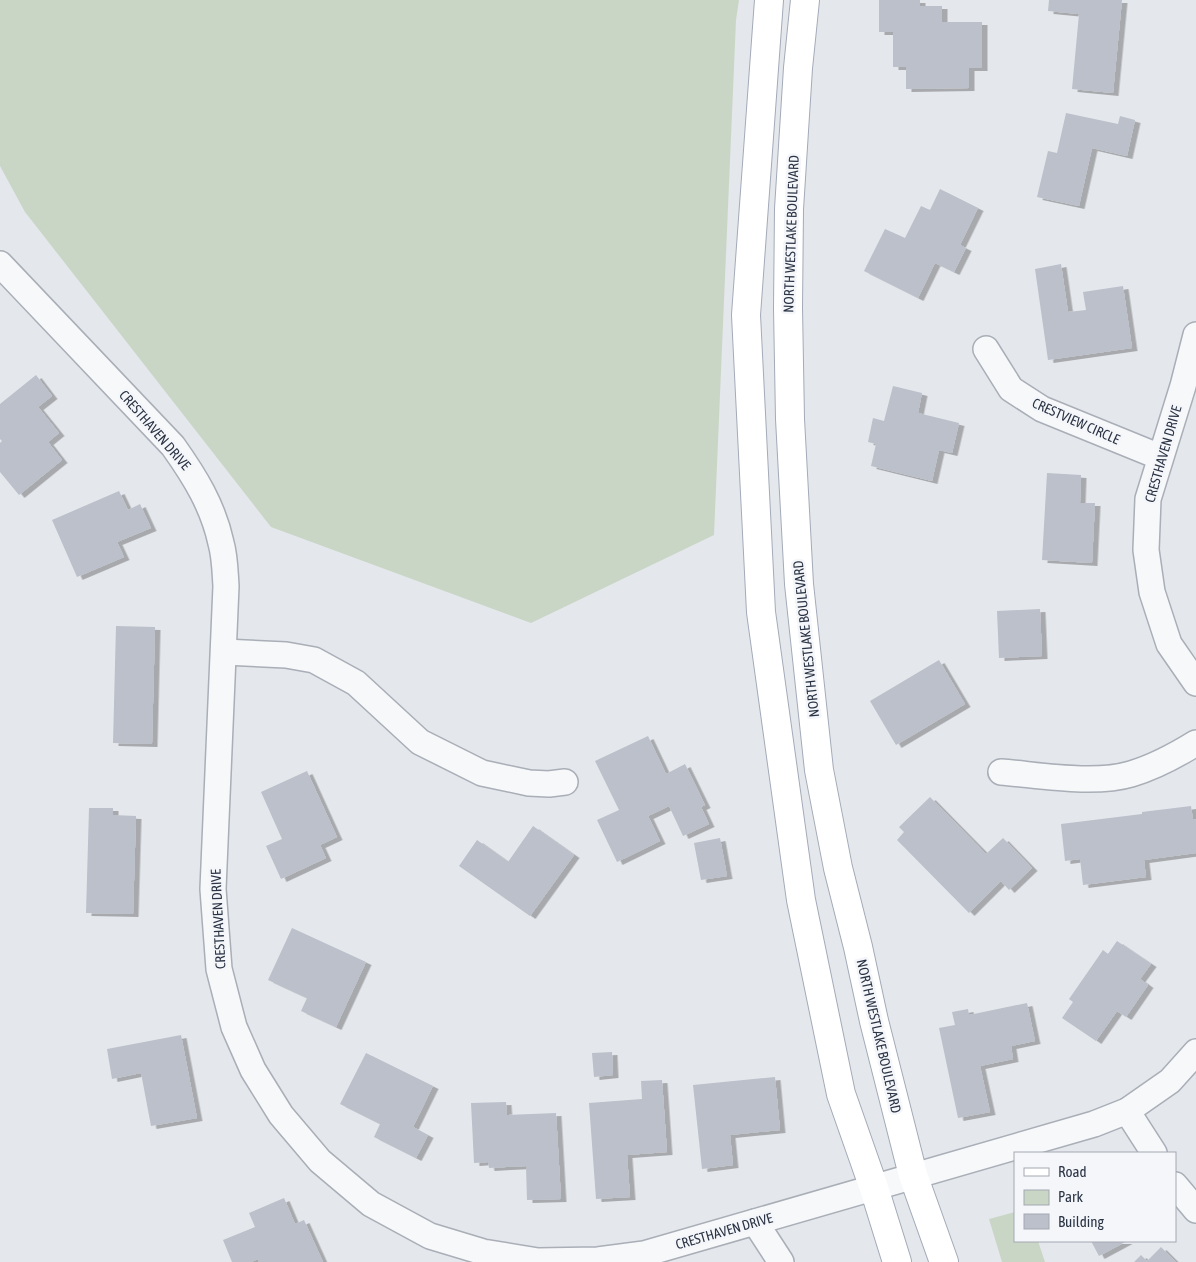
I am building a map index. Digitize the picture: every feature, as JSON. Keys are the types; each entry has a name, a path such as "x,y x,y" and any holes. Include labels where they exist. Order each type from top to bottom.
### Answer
{"main road":[{"path":"769,0 746,315 761,612 801,900 841,1094 874,1188 897,1262"},
{"name":"NORTH WESTLAKE BOULEVARD","path":"805,0 798,68 789,208 790,419 799,584 819,770 838,868 913,1175 944,1262"}],"street":[{"name":"CRESTHAVEN DRIVE","path":"0,264 173,446 195,476 212,511 222,544 226,586 213,889 219,969 234,1027 253,1070 281,1116 320,1161 371,1204 430,1236 483,1252 538,1261 598,1260 644,1254 1094,1124 1127,1111 1170,1081 1196,1052"},
{"name":"CRESTHAVEN DRIVE","path":"1196,334 1183,386 1148,498 1146,550 1152,592 1169,644 1196,683"},
{"name":"CRESTVIEW CIRCLE","path":"986,349 1011,389 1042,409 1160,457"},
{"path":"224,652 286,655 314,660 356,683 420,742 482,773 529,783 566,782"},
{"path":"1001,772 1088,779 1129,775 1166,761 1196,743"},
{"path":"1127,1111 1153,1152"},
{"path":"1176,1186 1190,1206 1196,1210"},
{"path":"755,1222 781,1262"}],"green space":[{"path":"0,0 739,0 736,20 714,535 531,623 271,527 25,212 0,166"},
{"path":"1014,1212 1014,1242 1038,1242 1045,1262 1002,1262 989,1219"}],"building":[{"path":"879,0 920,0 920,6 942,6 942,22 982,22 982,68 969,68 969,88 906,89 906,67 893,67 893,32 879,32"},
{"path":"1049,0 1122,0 1113,93 1072,89 1079,14 1048,11"},
{"path":"1066,113 1118,124 1120,116 1135,120 1127,156 1092,148 1079,206 1037,197 1048,151 1057,153"},
{"path":"940,189 978,208 960,245 966,248 954,272 935,263 918,298 864,271 885,229 905,238 921,206 930,210"},
{"path":"1061,264 1068,312 1086,310 1083,292 1123,286 1132,348 1048,360 1035,269"},
{"path":"36,375 52,396 38,407 59,433 48,442 62,460 19,495 0,472 0,443 2,441 0,439 0,404"},
{"path":"893,386 922,393 918,413 959,423 952,453 939,450 932,481 871,466 876,444 868,442 873,418 884,421"},
{"path":"1047,473 1081,475 1080,503 1095,503 1092,563 1042,560"},
{"path":"119,491 128,510 140,504 151,528 117,542 124,557 77,577 52,520"},
{"path":"1040,609 1042,656 999,658 997,611"},
{"path":"116,626 155,627 152,744 113,743"},
{"path":"939,660 965,704 896,745 870,701"},
{"path":"648,736 666,774 685,764 705,805 701,807 709,824 683,836 669,806 648,816 660,841 617,862 597,820 619,810 595,761"},
{"path":"307,771 337,837 320,845 326,858 281,879 266,846 282,839 261,792"},
{"path":"930,797 986,854 1003,838 1032,868 1009,890 1001,881 969,913 897,840 904,832 899,827"},
{"path":"1191,806 1193,820 1196,819 1196,853 1144,860 1146,877 1083,885 1080,859 1065,861 1061,824"},
{"path":"89,808 113,808 113,815 136,816 133,914 86,913"},
{"path":"533,826 574,855 530,916 459,866 477,840 508,862"},
{"path":"720,838 727,876 701,880 694,843"},
{"path":"292,928 366,962 336,1027 301,1011 307,998 268,980"},
{"path":"1117,941 1151,964 1140,979 1148,985 1126,1017 1117,1011 1096,1041 1062,1018 1073,1002 1069,999 1103,950 1108,954"},
{"path":"1027,1003 1035,1041 1011,1046 1013,1059 980,1066 990,1112 958,1118 939,1028 955,1025 952,1012 968,1009 969,1015"},
{"path":"181,1035 197,1118 151,1126 141,1073 112,1079 107,1049"},
{"path":"612,1052 613,1075 594,1077 592,1053"},
{"path":"366,1053 433,1086 413,1127 428,1135 416,1158 374,1137 380,1124 340,1104"},
{"path":"775,1077 780,1130 730,1135 733,1165 702,1169 693,1085"},
{"path":"662,1080 667,1152 627,1155 630,1197 596,1199 589,1103 642,1099 641,1081"},
{"path":"506,1102 507,1115 556,1113 561,1199 527,1200 526,1166 489,1168 488,1162 474,1163 471,1103"},
{"path":"284,1198 295,1224 304,1220 323,1262 259,1262 258,1259 251,1262 232,1262 223,1240 255,1227 249,1213"},
{"path":"1092,1242 1125,1242 1099,1256"},
{"path":"1161,1247 1176,1262 1134,1262 1141,1255 1147,1261"}]}
